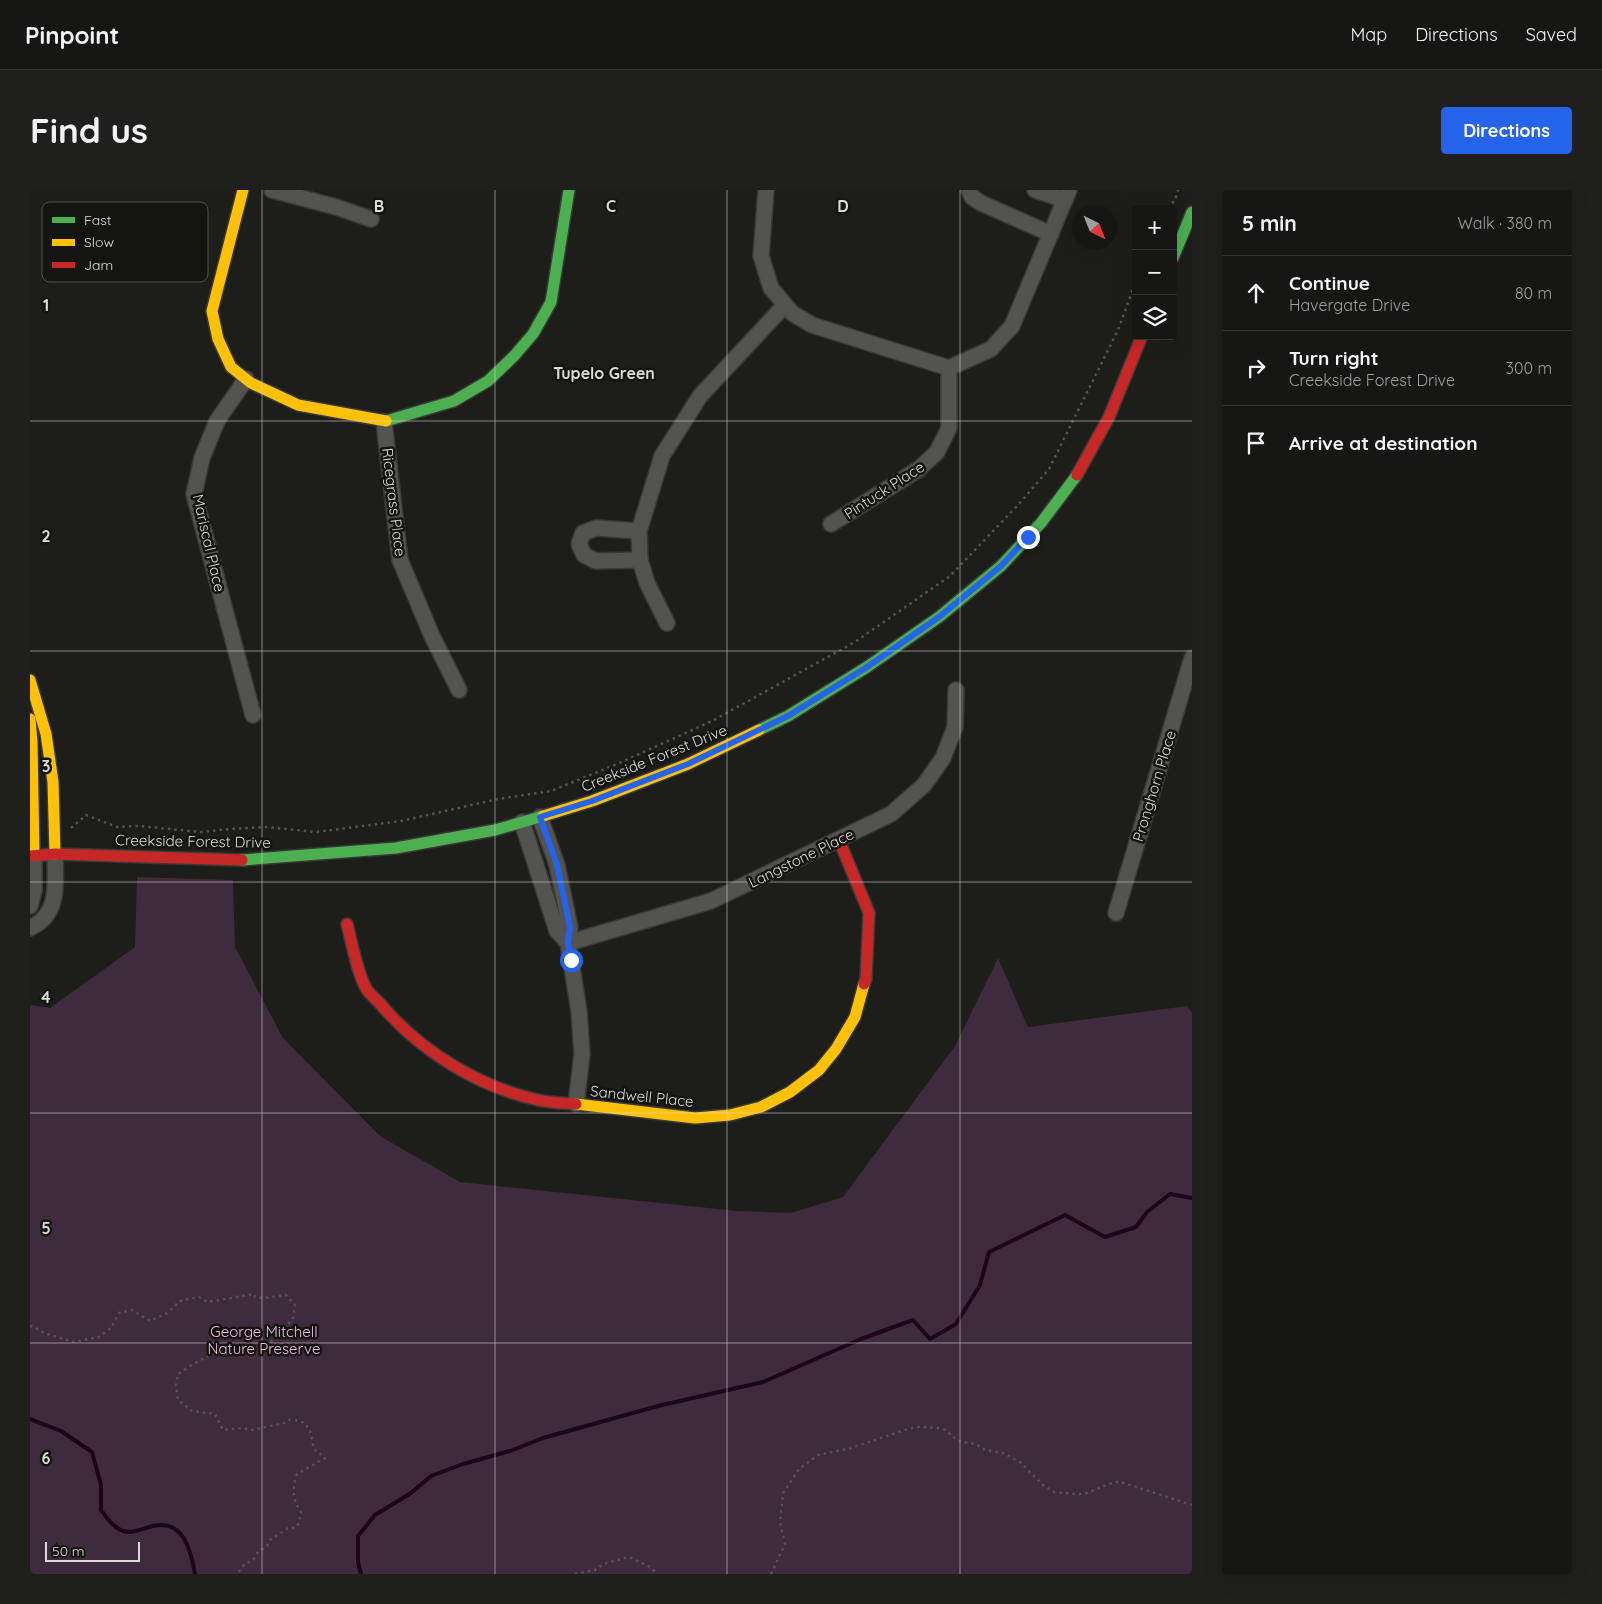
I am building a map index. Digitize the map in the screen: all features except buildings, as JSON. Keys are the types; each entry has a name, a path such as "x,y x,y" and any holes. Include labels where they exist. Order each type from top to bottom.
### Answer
{"street":[{"path":"243,190 212,311 218,339 231,367 251,383 298,405 384,422 454,401 480,386 488,381 514,356 533,334 551,302 569,190"},
{"path":"272,190 336,207 371,219"},
{"path":"766,190 761,256 771,288 792,313 812,325 949,368 991,349 1012,326 1067,195 1035,190"},
{"path":"969,190 972,197 981,203 1051,234"},
{"path":"1176,250 1192,212"},
{"path":"667,623 647,583 640,560 639,531 662,456 700,396 785,305"},
{"name":"Creekside Forest Drive","path":"32,855 54,854 238,860 396,848 495,830 592,801 688,764 788,716 867,667 939,617 1001,566 1041,523 1079,473 1109,417 1140,340"},
{"name":"Pintuck Place","path":"831,524 919,469 937,452 949,428 949,368"},
{"name":"Mariscal Place","path":"246,379 217,421 202,458 194,494 253,715"},
{"name":"Ricegrass Place","path":"384,422 400,560 432,636 459,690"},
{"path":"639,531 596,528 583,533 578,544 584,555 596,562 640,560"},
{"name":"Pronghorn Place","path":"1116,913 1192,658"},
{"path":"30,680 46,734 53,782 55,892 52,906 44,918 30,928"},
{"name":"Langstone Place","path":"568,943 711,901 891,814 924,785 943,758 955,727 956,690"},
{"path":"30,719 34,890 30,906"},
{"path":"540,817 559,874 570,927 568,943 579,1011 582,1054 576,1104"},
{"path":"522,822 556,931 568,943"},
{"name":"Sandwell Place","path":"347,924 356,961 367,989 388,1014 404,1029 442,1059 474,1077 538,1100 695,1118 730,1115 761,1107 790,1092 818,1070 836,1048 855,1017 866,979 868,913 839,840"}],"path":[{"path":"1171,205 1178,190"},
{"path":"54,835 64,834 86,815 117,827 138,826 201,832 266,828 316,832 401,820 498,799 551,791 617,764 712,721 855,642 950,576 1018,505 1049,469 1118,330 1132,292"},
{"path":"30,1327 32,1326 44,1333 74,1342 99,1337 111,1328 119,1313 132,1310 150,1321 167,1313 180,1301 189,1299 199,1298 207,1302 254,1294 255,1297 264,1298 286,1296 295,1305 293,1318 277,1339 262,1345 253,1356 233,1349 218,1352 198,1360 178,1374 176,1386 178,1400 192,1411 215,1414 223,1430 242,1428 252,1430 295,1420 305,1423 310,1431 314,1449 325,1458 297,1474 292,1489 295,1504 301,1512 299,1523 295,1528 288,1528 270,1540 253,1560 245,1564 237,1574"},
{"path":"771,1574 785,1544 780,1522 783,1493 799,1469 818,1455 851,1448 912,1428 939,1428 945,1430 958,1441 1003,1453 1020,1462 1043,1485 1054,1492 1084,1494 1114,1482 1121,1482 1192,1505"},
{"path":"575,1574 595,1570 603,1564 629,1557 648,1566 658,1574"}],"green space":[{"name":"George Mitchell Nature Preserve","path":"137,877 233,880 235,947 283,1038 380,1136 460,1182 737,1211 791,1213 843,1197 955,1046 998,958 1028,1027 1187,1006 1192,1013 1192,1574 30,1574 30,1005 50,1008 135,947"}],"waterway":[{"path":"361,1574 358,1562 358,1536 375,1515 411,1493 431,1476 463,1464 510,1451 543,1438 658,1406 763,1382 861,1339 913,1320 930,1339 956,1324 980,1285 989,1252 1065,1215 1105,1237 1136,1227 1147,1212 1170,1194 1192,1198"},
{"path":"30,1419 61,1431 92,1452 101,1485 101,1510 113,1525 127,1532 153,1526 164,1525 172,1527 179,1532 188,1547 195,1574"}],"traffic: fast":[{"path":"386,421 454,401 488,381 533,334 551,302 569,190"},
{"path":"1176,250 1192,212"},
{"path":"759,730 788,716 867,667 939,617 1001,566 1041,523 1077,475"},
{"path":"242,860 396,848 495,830 543,816"}],"traffic: slow":[{"path":"243,190 212,311 218,339 231,367 251,383 298,405 386,421"},
{"path":"30,680 46,734 53,782 55,854"},
{"path":"30,719 34,855"},
{"path":"543,816 592,801 688,764 759,730"},
{"path":"576,1104 695,1118 730,1115 761,1107 790,1092 819,1070 836,1049 855,1017 864,984"}],"traffic: jam":[{"path":"1077,475 1109,417 1140,340"},
{"path":"839,840 869,913 866,979 864,984"},
{"path":"30,856 55,854 242,860"},
{"path":"347,924 358,967 367,990 415,1039 453,1066 494,1086 543,1101 576,1104"}],"district":[{"name":"Tupelo Green","path":"604,373"}],"route":[{"path":"571,960 568,943 570,927 557,865 540,817 592,801 688,764 788,716 867,667 939,617 1001,566 1028,537"}]}
